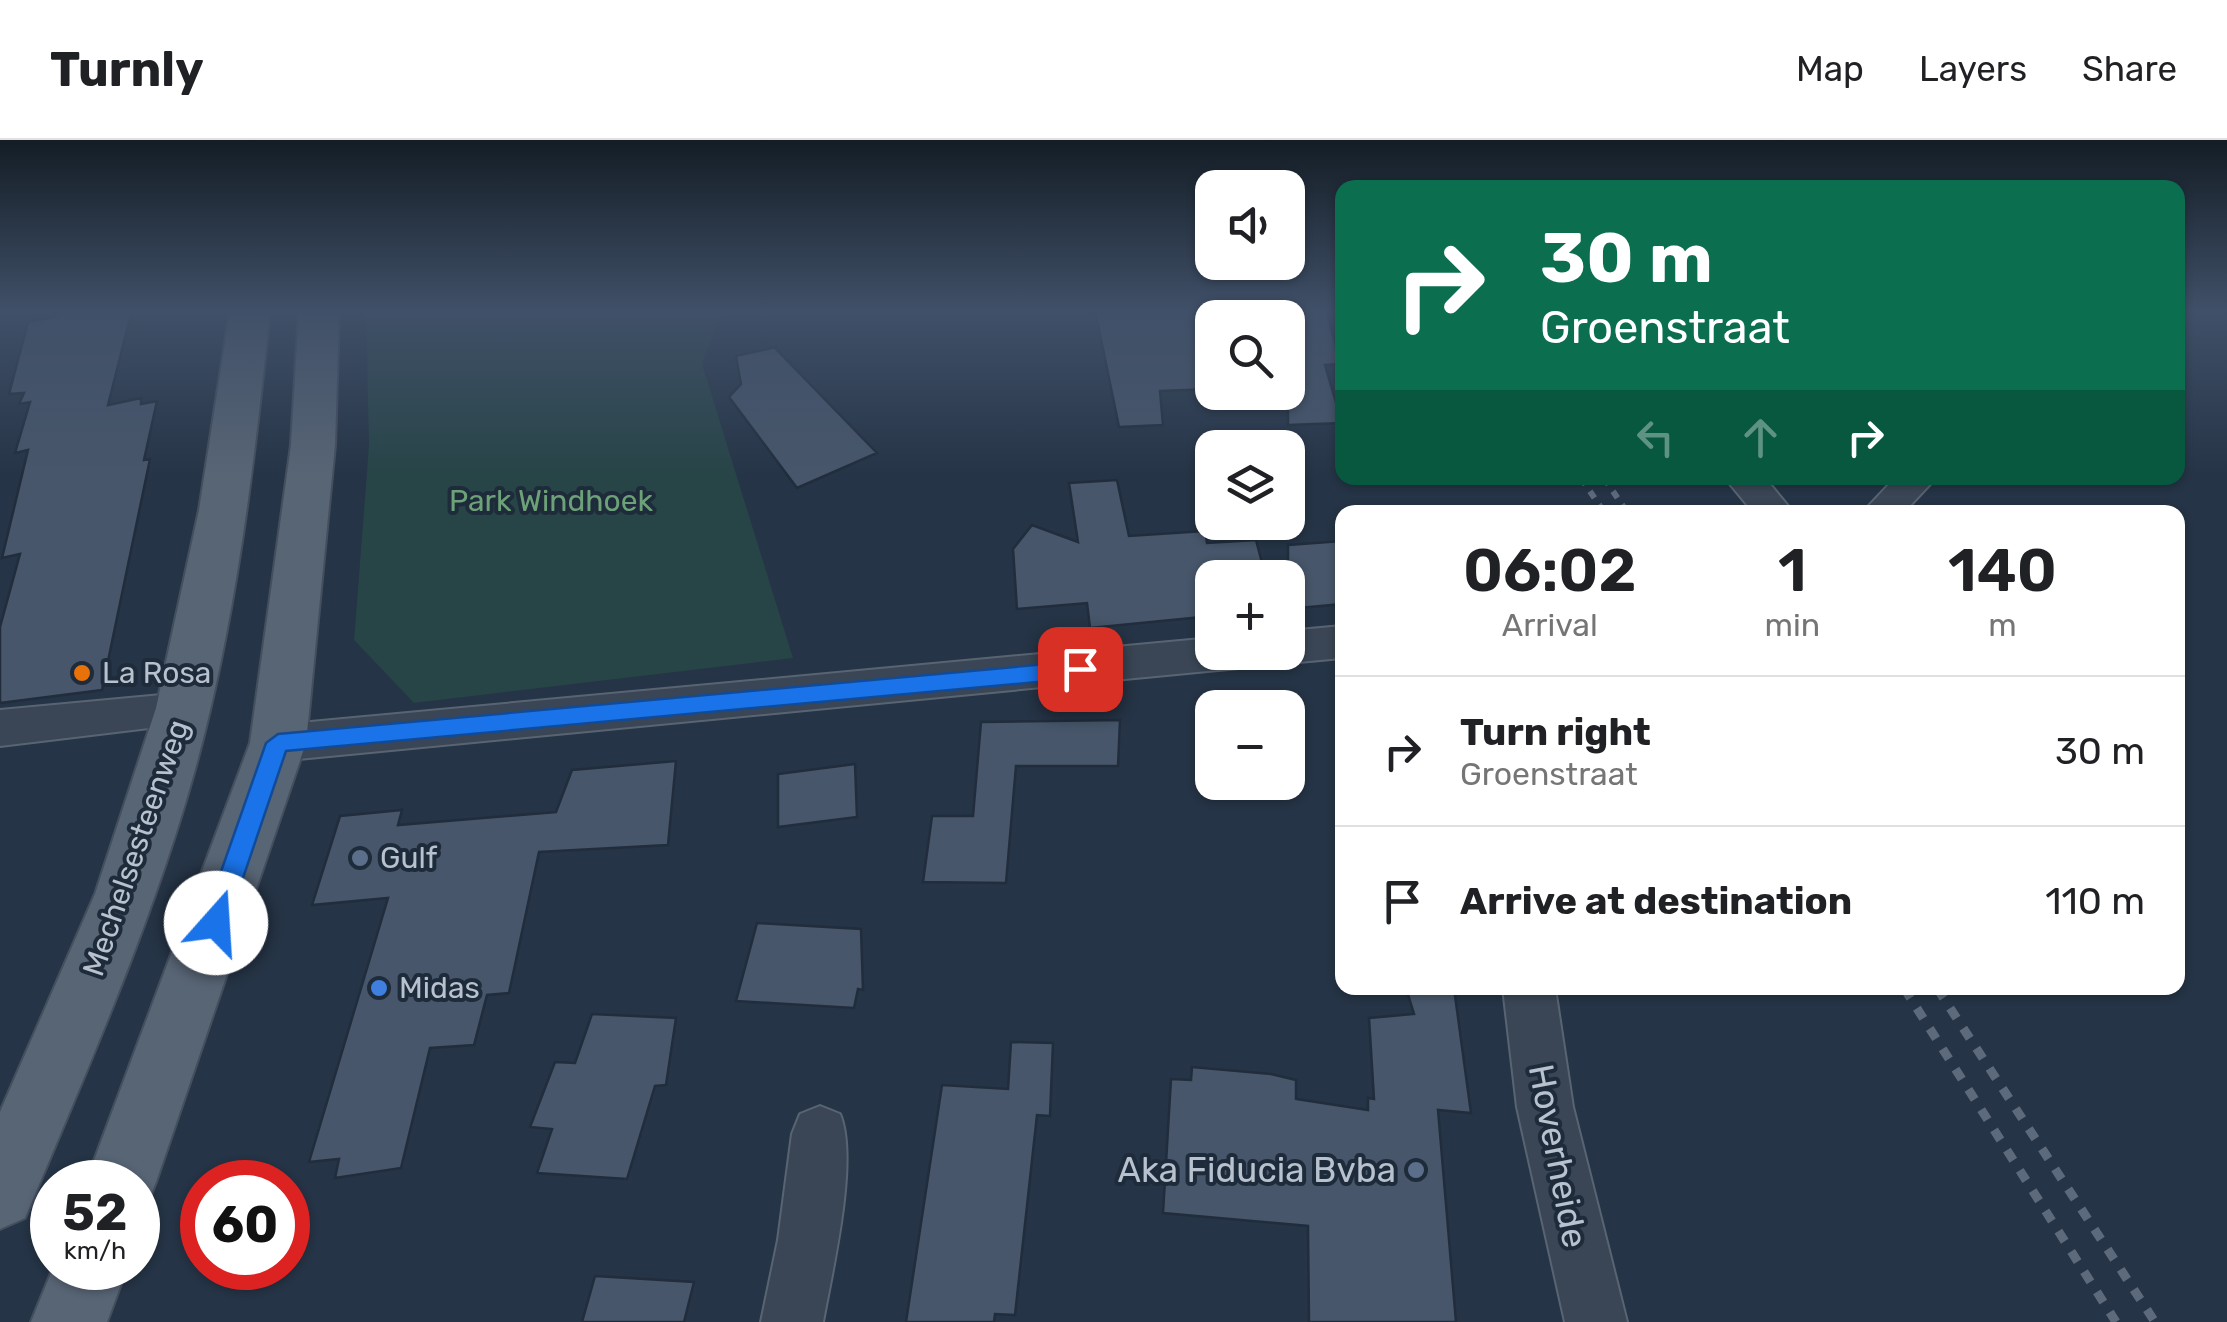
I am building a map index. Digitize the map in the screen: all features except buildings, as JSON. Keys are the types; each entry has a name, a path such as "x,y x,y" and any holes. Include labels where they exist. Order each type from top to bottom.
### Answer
{"main road":[{"name":"Mechelsesteenweg","path":"0,1193 84,1000 132,871 183,710 218,534 242,365"},
{"path":"129,1160 278,743 313,445 317,365"},
{"path":"69,1322 81,1290"}],"street":[{"path":"1750,485 1768,505"},
{"path":"1889,505 1911,485"},
{"path":"1305,646 1335,643"},
{"path":"278,743 1195,656"},
{"path":"0,728 183,710"},
{"name":"Hoverheide","path":"1530,995 1546,1107 1596,1322"},
{"path":"792,1322 808,1240 820,1134"}],"green space":[{"name":"Park Windhoek","path":"367,365 702,365 793,658 414,703 354,640 369,445"}],"railway":[{"path":"1586,485 1599,505"},
{"path":"1609,485 1622,505"},
{"path":"1908,995 2116,1322"},
{"path":"1942,995 2155,1322"}],"place":[{"name":"La Rosa","path":"82,673"},
{"name":"Gulf","path":"360,858"},
{"name":"Midas","path":"379,988"},
{"name":"Aka Fiducia Bvba","path":"1416,1170"}],"route":[{"path":"216,923 278,743 1080,669"}]}
